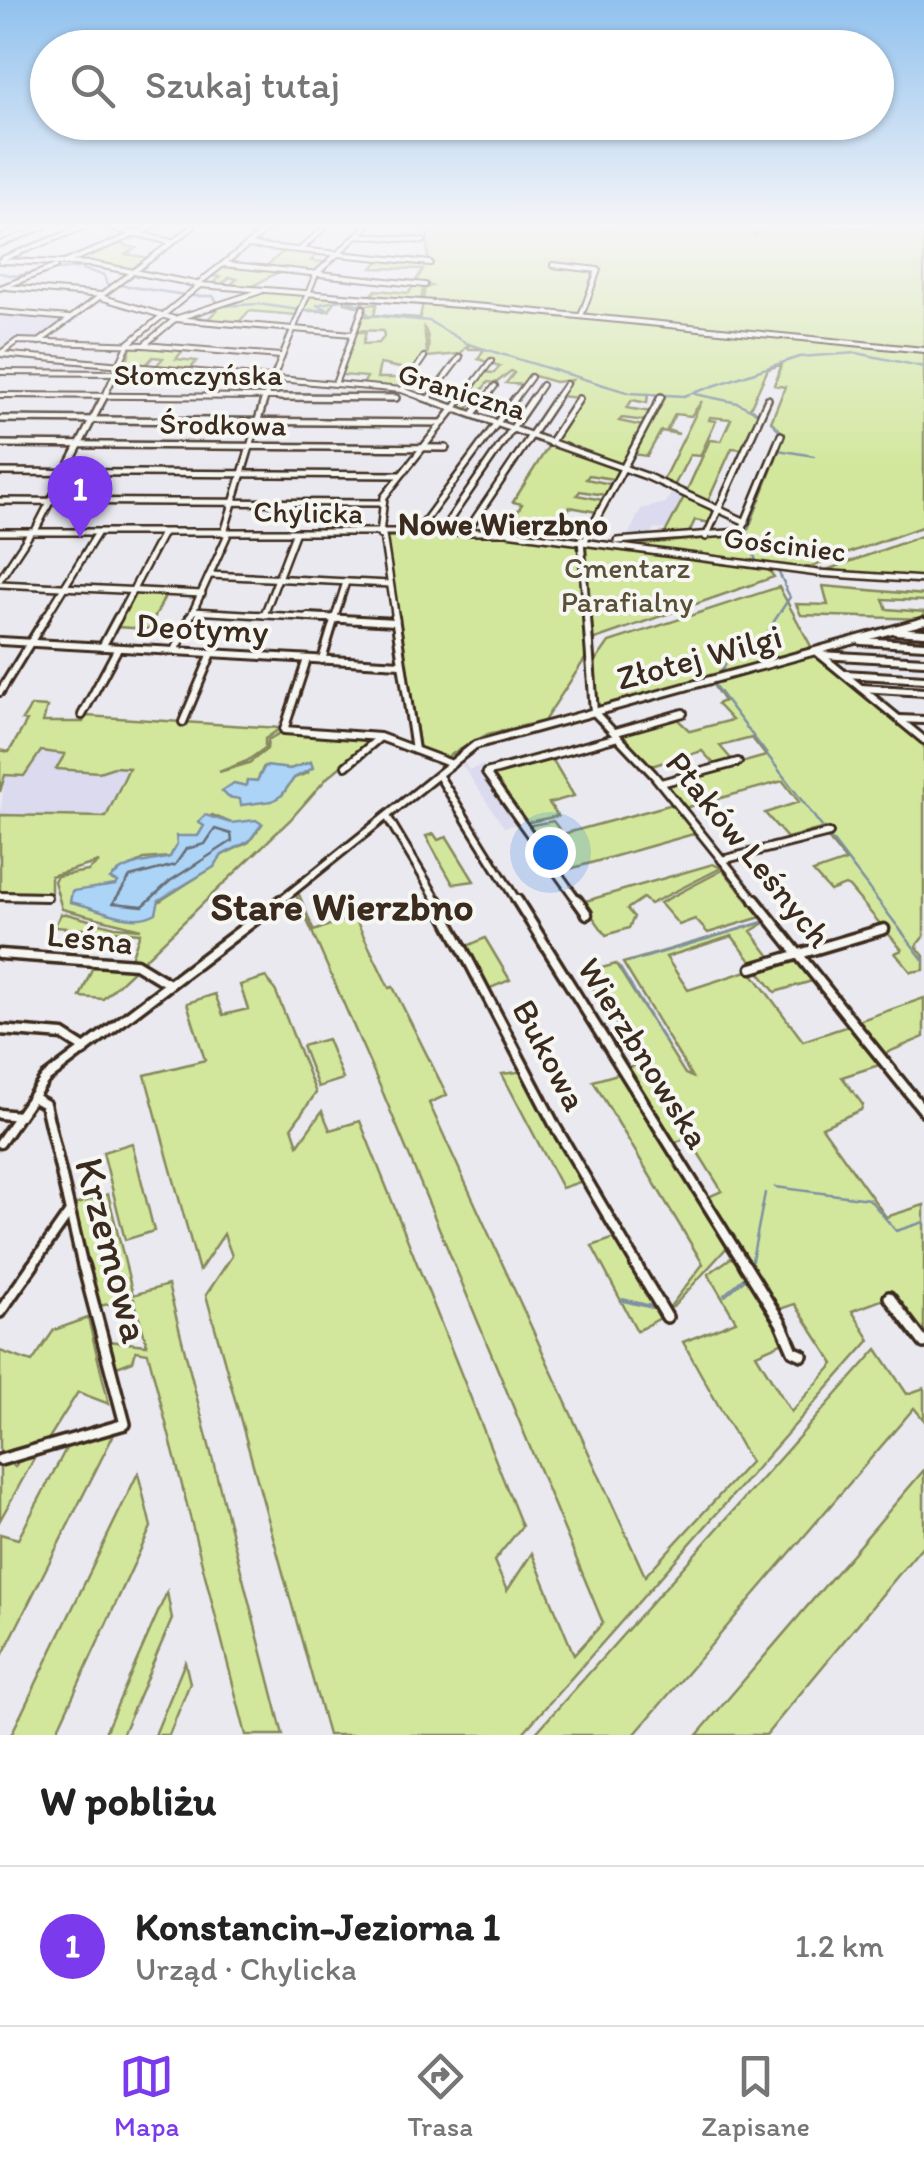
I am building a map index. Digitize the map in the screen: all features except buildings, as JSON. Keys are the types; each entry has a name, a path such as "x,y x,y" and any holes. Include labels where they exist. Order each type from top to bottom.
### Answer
{"street":[{"path":"38,343 84,308"},
{"path":"137,308 175,319 353,334"},
{"path":"171,308 128,344 67,472 0,581 202,594"},
{"path":"144,345 175,319 208,308"},
{"path":"175,651 226,533 271,378 302,308"},
{"path":"336,384 363,308"},
{"path":"490,308 924,350"},
{"path":"581,316 584,308"},
{"path":"0,312 70,318"},
{"path":"0,354 18,341 128,344 280,356"},
{"name":"Graniczna","path":"0,354 402,390 622,469 746,522"},
{"path":"428,399 460,357"},
{"path":"402,390 424,358"},
{"path":"414,750 381,535 383,500 490,361"},
{"path":"0,372 117,373"},
{"path":"416,534 531,376"},
{"path":"466,532 566,384"},
{"path":"472,414 495,386"},
{"path":"440,534 542,386"},
{"name":"Słomczyńska","path":"0,395 396,398"},
{"path":"0,1143 50,1075 388,818 479,743 594,712 583,540 660,397"},
{"name":"Graniczna","path":"550,444 579,398"},
{"path":"706,537 768,400"},
{"path":"0,419 442,422"},
{"path":"605,540 632,544 740,533 781,435"},
{"name":"Środkowa","path":"0,444 446,448"},
{"path":"0,472 400,476"},
{"path":"0,501 383,500"},
{"name":"Chylicka","path":"0,532 466,532 583,540"},
{"path":"0,692 97,532"},
{"path":"102,647 163,533"},
{"path":"264,615 295,534"},
{"name":"Gościniec","path":"583,540 818,573 924,580"},
{"path":"210,576 390,584"},
{"path":"322,660 346,582"},
{"path":"193,612 395,622"},
{"path":"819,653 924,621"},
{"path":"890,631 924,633"},
{"path":"855,640 924,645"},
{"name":"Deotymy","path":"0,641 402,664"},
{"path":"82,715 118,648"},
{"path":"183,722 212,653"},
{"path":"819,653 924,740"},
{"name":"Złotej Wilgi","path":"594,712 819,653 924,662"},
{"path":"307,659 284,730 380,738 453,764"},
{"path":"844,674 924,679"},
{"path":"861,688 924,692"},
{"name":"Ptaków Leśnych","path":"594,712 661,784 924,1111"},
{"path":"588,914 486,774 683,712"},
{"path":"897,719 924,720"},
{"path":"346,766 380,738"},
{"path":"661,784 738,762"},
{"name":"Wierzbnowska","path":"439,776 781,1322 793,1351 802,1355"},
{"name":"Bukowa","path":"388,818 438,902 555,1126 666,1317"},
{"path":"722,860 829,832"},
{"path":"0,896 46,897"},
{"path":"752,968 884,929"},
{"name":"Leśna","path":"0,954 136,964 169,984"},
{"path":"0,1030 63,1035 85,1049"},
{"name":"Krzemowa","path":"0,1460 126,1424 68,1212 45,1104 34,1098"},
{"path":"0,1114 20,1116"},
{"path":"0,1312 68,1212"},
{"path":"57,1229 72,1226"},
{"path":"889,1297 924,1343"}],"shaded area":[{"path":"0,313 68,319 38,341 17,340 0,352"},
{"path":"673,490 684,495 666,530 654,528 648,540 626,540 641,509 666,503"},
{"path":"41,751 66,754 56,768 99,772 114,767 130,768 106,817 0,815 5,775"},
{"path":"462,759 469,770 483,765 487,771 483,775 518,824 504,827 460,762"}],"green space":[{"path":"210,308 299,308 296,315 249,311 238,323 179,318 202,311 193,316 208,319 217,310"},
{"path":"304,308 331,308 329,311 303,311"},
{"path":"365,308 376,308 374,315 420,318 422,308 496,308 569,314 506,308 583,308 583,315 585,308 924,308 924,526 801,570 643,547 642,544 746,535 785,435 771,422 785,387 774,385 782,364 768,369 750,408 759,414 743,449 732,448 707,503 716,509 711,523 695,520 687,537 662,539 685,495 679,491 687,490 710,440 721,441 731,419 710,417 709,420 716,421 700,456 690,455 674,486 677,488 662,482 702,401 691,416 675,414 667,430 679,434 661,431 647,456 632,454 662,397 648,394 647,403 632,400 627,408 651,412 646,421 619,421 643,426 613,479 589,475 586,479 610,484 605,495 580,491 577,495 602,500 597,512 570,507 556,534 506,530 522,504 513,502 579,398 559,396 572,380 555,382 531,375 523,385 506,383 514,373 511,371 496,383 488,382 466,411 456,408 483,372 494,373 500,366 478,359 484,349 468,349 468,345 460,354 426,357 428,350 428,342 424,328 427,352 415,371 380,364 377,378 409,378 400,389 362,386 367,377 341,375 355,332 366,332 363,344 379,343 384,337 383,331 356,330 361,316 370,316 363,311"},
{"path":"132,345 184,349 176,359 197,361 188,371 155,367 163,358 153,357 144,367 126,365"},
{"path":"511,534 577,541 587,656 544,721 488,734 443,759 420,750 385,537"},
{"path":"924,535 924,578 821,572"},
{"name":"Cmentarz Parafialny","path":"586,541 755,565 768,569 774,577 592,640"},
{"path":"823,586 924,595 924,601 883,599 887,609 924,612 924,619 801,615 796,604 828,605"},
{"path":"779,587 813,650 595,707 595,662 609,642"},
{"path":"134,592 166,594 149,629 116,627"},
{"path":"815,652 924,743 924,936 916,946 924,956 924,970 911,972 895,953 902,950 888,928 881,925 849,887 830,891 813,872 846,861 824,834 828,833 825,828 787,838 765,813 799,802 783,781 684,808 665,784 766,756 752,738 720,746 732,760 717,767 702,751 651,766 621,734 676,718 690,731 732,720 717,704 724,701 711,682"},
{"path":"31,706 47,707 43,722 83,722 86,716 281,728 265,739 265,748 247,761 219,772 249,763 267,749 268,740 280,733 375,738 328,777 290,820 142,962 130,961 140,933 54,927 61,914 67,914 115,927 141,929 62,909 54,881 57,876 88,871 99,862 51,876 51,896 0,894 0,815 106,817 129,768 99,772 56,769 65,754 41,751 24,776 5,775 0,792 0,750 9,752 27,721 22,720","holes":["310,762 308,773 294,778 282,795 240,799 223,792 234,783 246,786 247,780 257,781 264,766 290,769","212,815 231,823 262,824 249,842 222,855 213,867 155,904 108,912 78,903 116,885 127,869 144,859 170,857 177,844 198,836"]},
{"path":"551,757 574,796 549,803 558,816 524,823 490,775"},
{"path":"673,804 697,833 559,872 526,826 553,821 563,834"},
{"path":"434,834 438,840 447,837 474,881 453,884 426,836"},
{"path":"713,864 721,868 650,904 643,898 627,909 634,917 629,928 606,935 582,902"},
{"path":"723,870 761,917 708,933 695,919 679,925 660,903"},
{"path":"298,892 314,931 354,916 389,988 393,987 447,1095 429,1103 645,1576 750,1462 683,1342 736,1321 708,1274 735,1255 786,1341 756,1354 791,1412 834,1364 795,1304 777,1310 706,1198 722,1191 689,1138 672,1143 626,1069 641,1063 584,973 616,964 685,1074 692,1077 623,963 768,921 751,931 772,959 754,965 732,936 666,957 688,990 750,970 803,1041 848,1026 879,1065 842,1077 863,1105 861,1110 822,1127 886,1217 924,1205 924,1337 892,1296 852,1311 870,1340 521,1735 328,1735 206,1295 232,1256 224,1234 199,1271 145,1075 205,1060 187,1003 215,994 223,1015 248,1009 240,985 266,977 276,992 316,1093 292,1127 298,1145 322,1111 330,1130 360,1121 522,1526 494,1561 507,1591 532,1553 574,1655 603,1623 383,1093 295,893"},
{"path":"485,938 510,980 488,989 465,947"},
{"path":"794,959 812,981 775,992 759,972"},
{"path":"94,964 137,967 103,999 80,997"},
{"path":"924,998 924,1037 884,1054 858,1021"},
{"path":"327,1039 343,1079 318,1087 302,1046"},
{"path":"525,1071 583,1181 562,1188 502,1074"},
{"path":"621,1073 729,1245 669,1308 703,1264 593,1081"},
{"path":"132,1143 154,1231 125,1240 103,1152"},
{"path":"108,1194 133,1295 168,1285 283,1735 246,1735 148,1353 136,1351 133,1361 114,1368 107,1341 147,1345 134,1299 99,1306 71,1206"},
{"path":"615,1238 662,1317 637,1331 592,1246"},
{"path":"88,1318 109,1404 78,1392 46,1443 0,1457 0,1351 32,1362 54,1330"},
{"path":"877,1349 907,1394 924,1388 924,1420 914,1408 634,1735 534,1735"},
{"path":"116,1430 0,1660 0,1534 18,1539 69,1443"},
{"path":"39,1450 0,1520 0,1463 9,1461 15,1467 22,1455"},
{"path":"924,1470 924,1544 766,1735 697,1735"},
{"path":"138,1473 151,1527 55,1735 11,1735"},
{"path":"167,1592 172,1619 122,1735 104,1735"},
{"path":"185,1662 190,1683 169,1735 155,1735"}],"water":[{"path":"311,762 313,768 294,778 282,795 272,801 241,805 240,799 228,797 222,791 234,783 246,786 247,780 257,781 265,766 290,769"},
{"path":"205,815 231,823 256,820 262,824 249,841 222,855 214,867 159,900 156,913 125,917 70,902 72,891 116,885 118,882 110,879 124,869 170,857 177,844 176,836 198,836 204,826 198,822"}],"waterway":[{"path":"285,308 299,310"},
{"path":"304,310 329,310 324,308"},
{"path":"367,308 364,311 369,315 429,321 468,344 630,393 684,396 799,357 857,353 924,367"},
{"path":"695,394 738,403 758,413"},
{"path":"772,422 784,435 780,446"},
{"path":"778,450 814,456"},
{"path":"747,530 774,461"},
{"path":"747,532 756,561 769,564"},
{"path":"778,571 784,583"},
{"path":"784,585 789,595"},
{"path":"771,626 790,597"},
{"path":"719,675 732,654 765,636 770,629"},
{"path":"712,682 825,831"},
{"path":"790,840 824,830"},
{"path":"828,835 924,961"},
{"path":"729,874 762,914"},
{"path":"630,962 766,921"},
{"path":"620,968 666,1043"},
{"path":"775,1187 869,1199 896,1231 924,1222"},
{"path":"751,1265 765,1193"},
{"path":"725,1295 746,1277"},
{"path":"623,1300 656,1308"}],"place":[{"name":"Konstancin-Jeziorna 1","path":"80,538"}],"district":[{"name":"Nowe Wierzbno","path":"503,524"},
{"name":"Stare Wierzbno","path":"342,906"}]}
